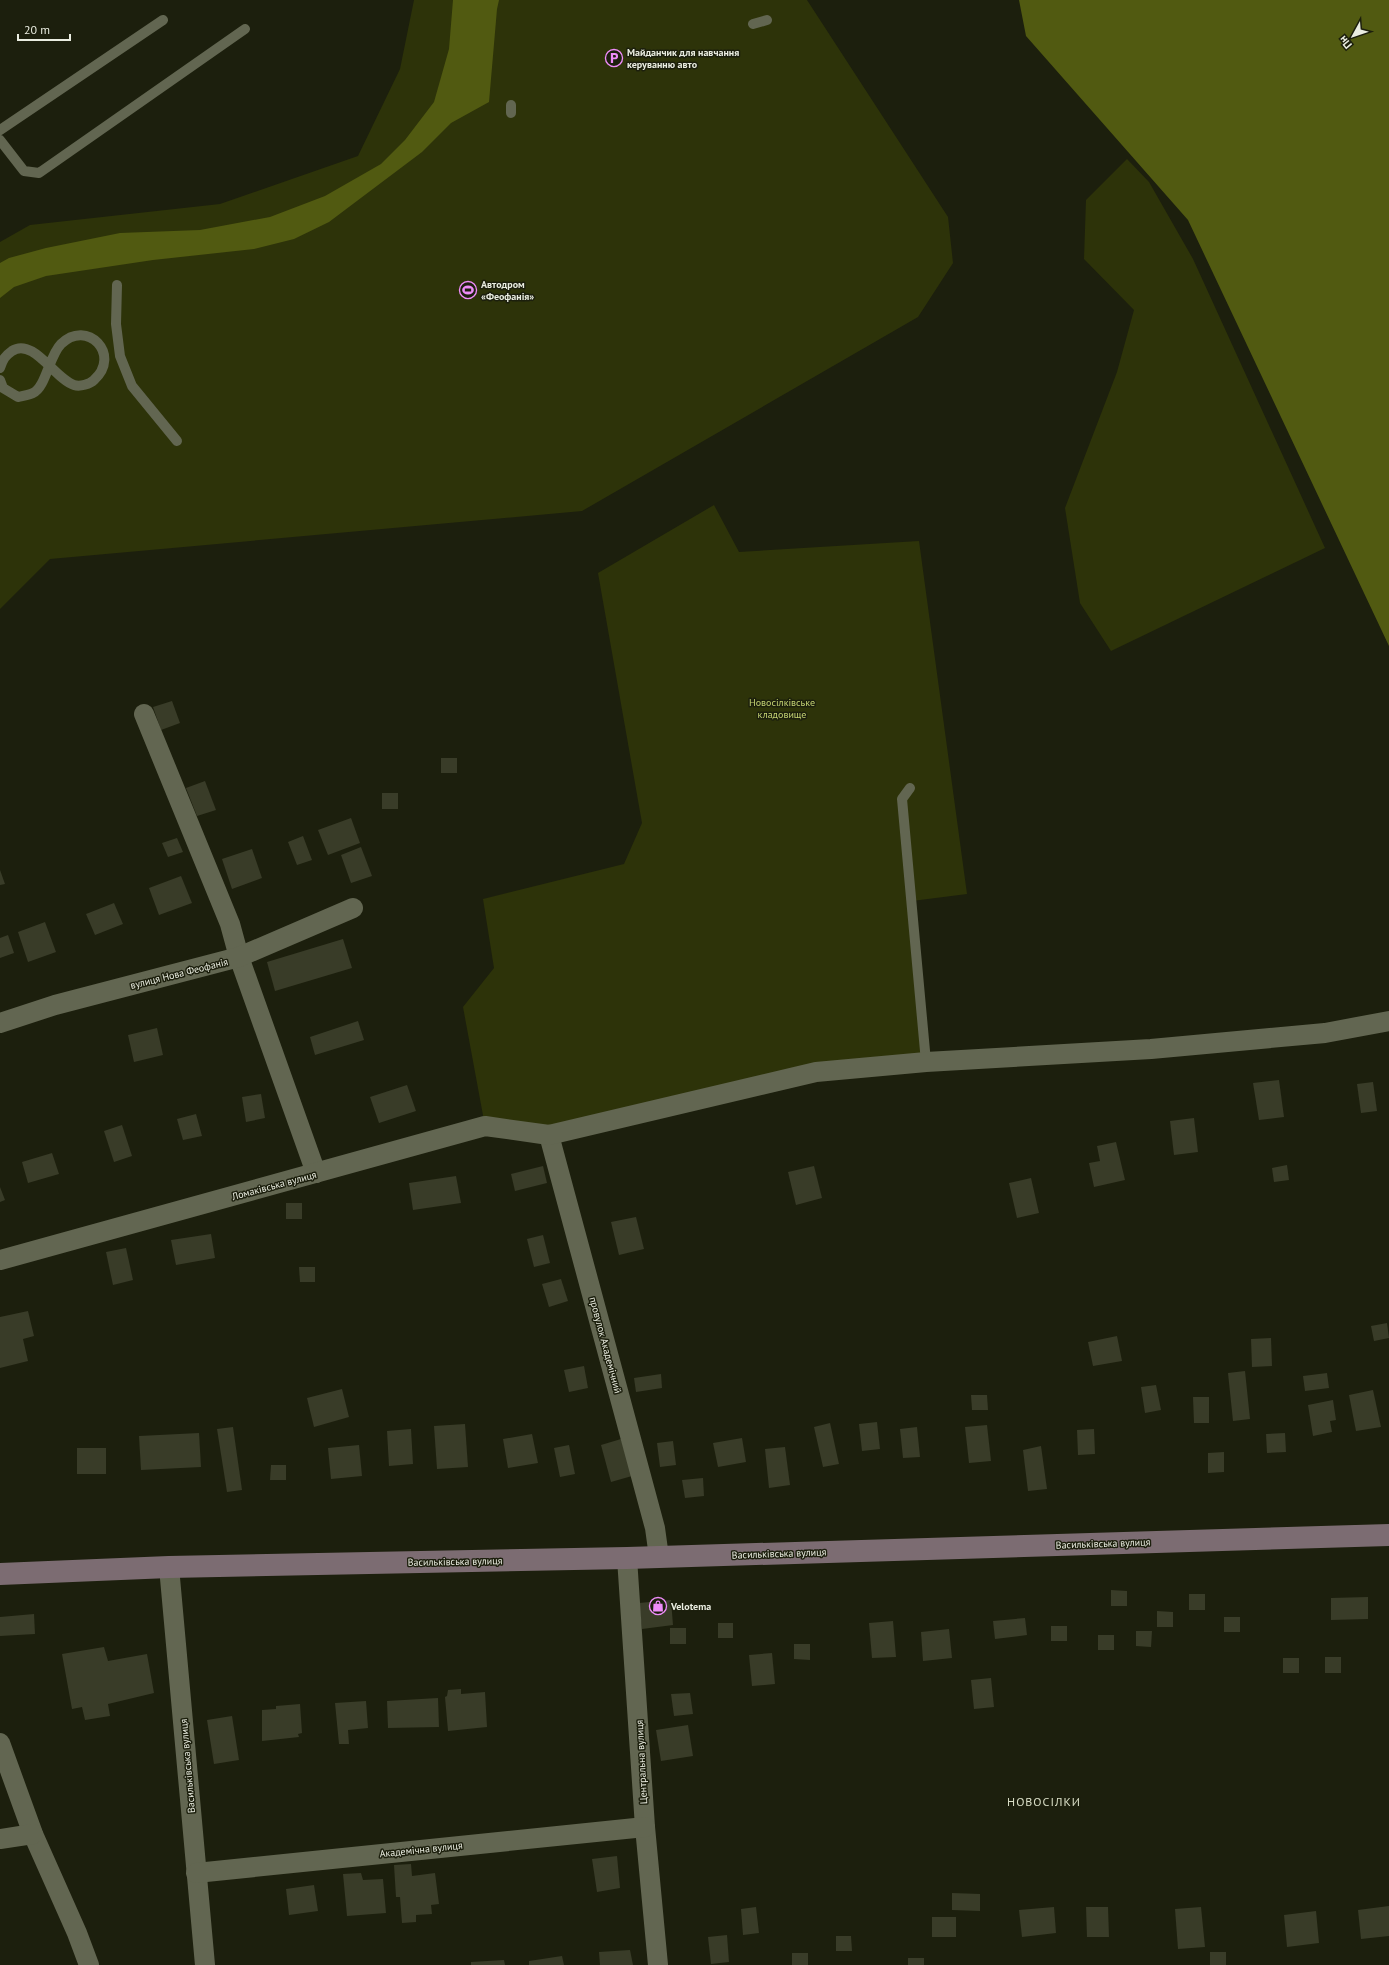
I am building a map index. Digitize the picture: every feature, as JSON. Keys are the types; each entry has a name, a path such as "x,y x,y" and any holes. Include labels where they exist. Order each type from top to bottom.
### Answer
{"street":[{"path":"144,714 230,924 240,957 316,1173"},
{"name":"вулиця Нова Феофанія","path":"0,1023 54,1005 240,957 353,908"},
{"path":"549,1135 816,1072 926,1062 1151,1049 1325,1033 1389,1021"},
{"name":"Ломаківська вулиця","path":"0,1260 485,1126 549,1135"},
{"name":"провулок Академічний","path":"549,1135 655,1528 659,1556"},
{"name":"Васильківська вулиця","path":"0,1574 169,1567 627,1558 1389,1535"},
{"name":"Центральна вулиця","path":"627,1558 645,1827 658,1965"},
{"name":"Васильківська вулиця","path":"169,1567 205,1965"},
{"path":"0,1743 33,1834 77,1933 89,1965"},
{"name":"Академічна вулиця","path":"196,1873 645,1827"},
{"path":"0,1839 33,1834"}],"lane":[{"path":"0,130 163,20"},
{"path":"753,24 767,20"},
{"path":"0,140 24,171 39,173 245,29"},
{"path":"118,285 116,324 120,356 132,386 177,441"},
{"path":"0,368 3,357 16,349 27,348 49,366 63,380 76,386 90,383 102,373 105,360 100,345 91,336 79,335 65,340 54,351 49,366 43,381 34,393 18,397 3,388 0,380"},
{"path":"105,360 120,356"},
{"path":"910,788 902,799 926,1062"}],"green space":[{"name":"Автодром «Феофанія»","path":"414,0 807,0 948,217 953,263 918,317 582,511 50,559 0,609 0,242 30,225 220,204 358,156 400,69"},
{"path":"453,0 499,0 489,102 451,123 422,152 329,222 294,239 254,249 153,260 46,276 14,287 0,298 0,263 9,258 46,248 120,233 200,230 270,217 325,196 381,164 405,140 434,102 449,49"},
{"path":"1019,0 1389,0 1389,646 1188,220 1026,36"},
{"path":"1127,159 1149,182 1193,259 1325,548 1111,651 1080,603 1065,508 1117,372 1134,310 1084,259 1086,200"},
{"name":"Новосілківське кладовище","path":"714,505 739,552 919,541 967,894 912,901 926,1062 816,1072 549,1135 485,1126 463,1007 494,968 483,899 624,864 642,823 598,573"}],"building":[{"path":"172,701 180,723 161,730 153,707"},
{"path":"441,758 457,758 457,773 441,773"},
{"path":"205,781 216,810 197,816 186,788"},
{"path":"382,793 398,793 398,809 382,809"},
{"path":"351,818 360,843 328,855 318,830"},
{"path":"303,836 312,860 297,865 288,842"},
{"path":"177,838 183,852 168,857 162,843"},
{"path":"361,847 372,876 351,883 341,855"},
{"path":"252,849 262,878 232,889 222,859"},
{"path":"0,870 5,884 0,885"},
{"path":"181,876 192,903 159,915 149,888"},
{"path":"114,903 123,924 95,935 86,914"},
{"path":"45,922 56,952 28,962 18,932"},
{"path":"8,935 14,953 0,958 0,938"},
{"path":"343,939 352,968 275,991 267,962"},
{"path":"358,1021 364,1040 315,1055 310,1037"},
{"path":"157,1028 163,1055 134,1062 128,1035"},
{"path":"1279,1080 1284,1117 1259,1120 1253,1083"},
{"path":"1373,1082 1377,1111 1361,1113 1357,1084"},
{"path":"407,1085 416,1111 379,1123 370,1097"},
{"path":"261,1094 265,1118 246,1122 242,1097"},
{"path":"196,1114 202,1136 183,1140 177,1119"},
{"path":"1194,1118 1198,1152 1174,1155 1170,1121"},
{"path":"122,1125 132,1156 114,1162 104,1131"},
{"path":"1116,1142 1125,1180 1094,1187 1089,1163 1100,1161 1097,1146"},
{"path":"52,1153 59,1174 28,1183 22,1162"},
{"path":"1287,1165 1289,1180 1274,1182 1272,1168"},
{"path":"543,1166 547,1183 515,1191 511,1174"},
{"path":"814,1166 822,1198 796,1205 788,1172"},
{"path":"456,1176 461,1203 413,1210 409,1183"},
{"path":"1031,1178 1039,1213 1017,1218 1009,1183"},
{"path":"0,1187 5,1200 0,1202"},
{"path":"286,1203 302,1203 302,1219 286,1219"},
{"path":"636,1217 644,1249 619,1255 611,1222"},
{"path":"211,1234 215,1258 176,1265 171,1240"},
{"path":"543,1235 550,1263 534,1267 527,1239"},
{"path":"126,1248 133,1280 113,1285 106,1252"},
{"path":"299,1267 315,1267 315,1282 300,1282"},
{"path":"561,1279 568,1301 549,1307 542,1284"},
{"path":"28,1311 34,1336 23,1339 28,1361 0,1368 0,1317"},
{"path":"1387,1323 1389,1338 1374,1341 1371,1326"},
{"path":"1117,1336 1122,1361 1093,1366 1088,1342"},
{"path":"1271,1338 1272,1366 1252,1367 1251,1339"},
{"path":"584,1366 588,1388 569,1392 564,1370"},
{"path":"1245,1371 1250,1419 1233,1421 1228,1373"},
{"path":"1327,1373 1329,1388 1305,1391 1303,1376"},
{"path":"661,1374 662,1388 636,1392 634,1378"},
{"path":"1156,1385 1161,1410 1145,1413 1141,1387"},
{"path":"342,1389 349,1417 314,1427 307,1398"},
{"path":"1373,1390 1381,1427 1356,1431 1349,1395"},
{"path":"971,1395 987,1395 988,1410 972,1410"},
{"path":"1193,1397 1209,1397 1209,1423 1194,1423"},
{"path":"1333,1400 1336,1420 1330,1421 1332,1432 1313,1436 1308,1405"},
{"path":"877,1422 880,1449 862,1451 859,1424"},
{"path":"830,1423 839,1464 823,1467 814,1427"},
{"path":"465,1424 468,1467 437,1469 434,1426"},
{"path":"987,1425 991,1461 969,1463 965,1427"},
{"path":"233,1427 242,1490 227,1492 217,1429"},
{"path":"917,1427 920,1457 903,1458 900,1429"},
{"path":"411,1429 413,1464 389,1466 387,1431"},
{"path":"1094,1429 1095,1454 1078,1455 1077,1430"},
{"path":"199,1433 201,1467 141,1470 139,1436"},
{"path":"1285,1433 1286,1452 1267,1453 1266,1434"},
{"path":"532,1434 538,1463 508,1468 503,1439"},
{"path":"742,1438 746,1462 718,1467 713,1443"},
{"path":"621,1439 632,1476 611,1482 601,1445"},
{"path":"673,1441 676,1465 660,1467 657,1443"},
{"path":"359,1445 362,1476 331,1479 328,1448"},
{"path":"569,1445 575,1474 560,1477 554,1448"},
{"path":"1041,1446 1047,1489 1028,1491 1023,1450"},
{"path":"785,1447 790,1485 769,1488 765,1449"},
{"path":"77,1448 106,1448 106,1474 77,1474"},
{"path":"1224,1452 1224,1472 1208,1473 1208,1453"},
{"path":"271,1465 286,1465 286,1480 270,1480"},
{"path":"703,1478 704,1496 685,1498 682,1480"},
{"path":"1111,1590 1127,1591 1127,1606 1111,1606"},
{"path":"1189,1594 1205,1594 1205,1610 1189,1610"},
{"path":"1368,1597 1368,1619 1331,1620 1331,1598"},
{"path":"671,1600 673,1625 642,1629 639,1603"},
{"path":"1157,1611 1173,1612 1173,1627 1157,1627"},
{"path":"34,1614 35,1634 0,1636 0,1617"},
{"path":"1224,1617 1240,1617 1240,1632 1224,1632"},
{"path":"1025,1618 1027,1635 995,1639 993,1621"},
{"path":"893,1621 896,1657 872,1658 869,1623"},
{"path":"718,1623 733,1623 733,1638 718,1638"},
{"path":"1051,1626 1067,1626 1067,1641 1051,1641"},
{"path":"670,1628 686,1628 686,1644 670,1644"},
{"path":"949,1629 952,1658 923,1661 921,1632"},
{"path":"1136,1631 1152,1631 1151,1647 1136,1646"},
{"path":"1098,1635 1114,1635 1114,1650 1098,1650"},
{"path":"794,1644 810,1644 810,1660 794,1659"},
{"path":"104,1647 108,1661 147,1654 154,1693 108,1704 110,1716 85,1720 82,1707 72,1709 62,1654"},
{"path":"772,1653 775,1684 752,1686 749,1655"},
{"path":"1325,1657 1341,1657 1341,1673 1325,1673"},
{"path":"1283,1658 1299,1658 1299,1673 1283,1673"},
{"path":"991,1678 994,1707 974,1709 971,1680"},
{"path":"461,1689 461,1694 485,1692 487,1727 448,1731 445,1697 447,1696 448,1690"},
{"path":"690,1693 693,1714 674,1716 671,1694"},
{"path":"438,1698 439,1727 388,1728 387,1701"},
{"path":"366,1701 368,1728 348,1730 349,1744 339,1744 335,1703"},
{"path":"300,1704 302,1733 298,1734 299,1737 262,1741 262,1710 276,1709 276,1706"},
{"path":"232,1716 239,1760 214,1764 207,1720"},
{"path":"688,1725 693,1756 661,1761 656,1730"},
{"path":"617,1856 620,1888 597,1892 592,1859"},
{"path":"411,1864 412,1876 435,1873 439,1904 431,1905 432,1914 416,1915 416,1922 402,1923 400,1897 396,1897 394,1865"},
{"path":"361,1873 363,1880 383,1879 386,1913 347,1916 343,1874"},
{"path":"314,1885 318,1911 289,1915 286,1889"},
{"path":"952,1893 980,1894 980,1911 952,1910"},
{"path":"1389,1906 1389,1936 1361,1939 1358,1910"},
{"path":"756,1907 759,1933 743,1935 741,1909"},
{"path":"1054,1907 1056,1933 1022,1937 1019,1910"},
{"path":"1086,1907 1108,1907 1109,1937 1087,1937"},
{"path":"1201,1907 1205,1947 1178,1949 1175,1909"},
{"path":"1316,1911 1319,1943 1287,1947 1284,1915"},
{"path":"932,1917 956,1917 956,1937 932,1937"},
{"path":"727,1935 729,1962 711,1964 708,1937"},
{"path":"836,1936 851,1936 852,1951 836,1951"},
{"path":"630,1950 633,1965 600,1965 599,1952"},
{"path":"1210,1952 1226,1952 1226,1965 1210,1965"},
{"path":"792,1953 808,1953 808,1965 792,1965"},
{"path":"562,1956 564,1965 529,1965 529,1961"},
{"path":"908,1958 924,1958 924,1965 908,1965"},
{"path":"504,1960 505,1965 471,1965 471,1962"}],"place":[{"name":"Майданчик для навчання керуванню авто","path":"614,58"},
{"name":"Автодром «Феофанія»","path":"468,290"},
{"name":"Velotema","path":"658,1606"}],"district":[{"name":"НОВОСІЛКИ","path":"1044,1802"}]}
